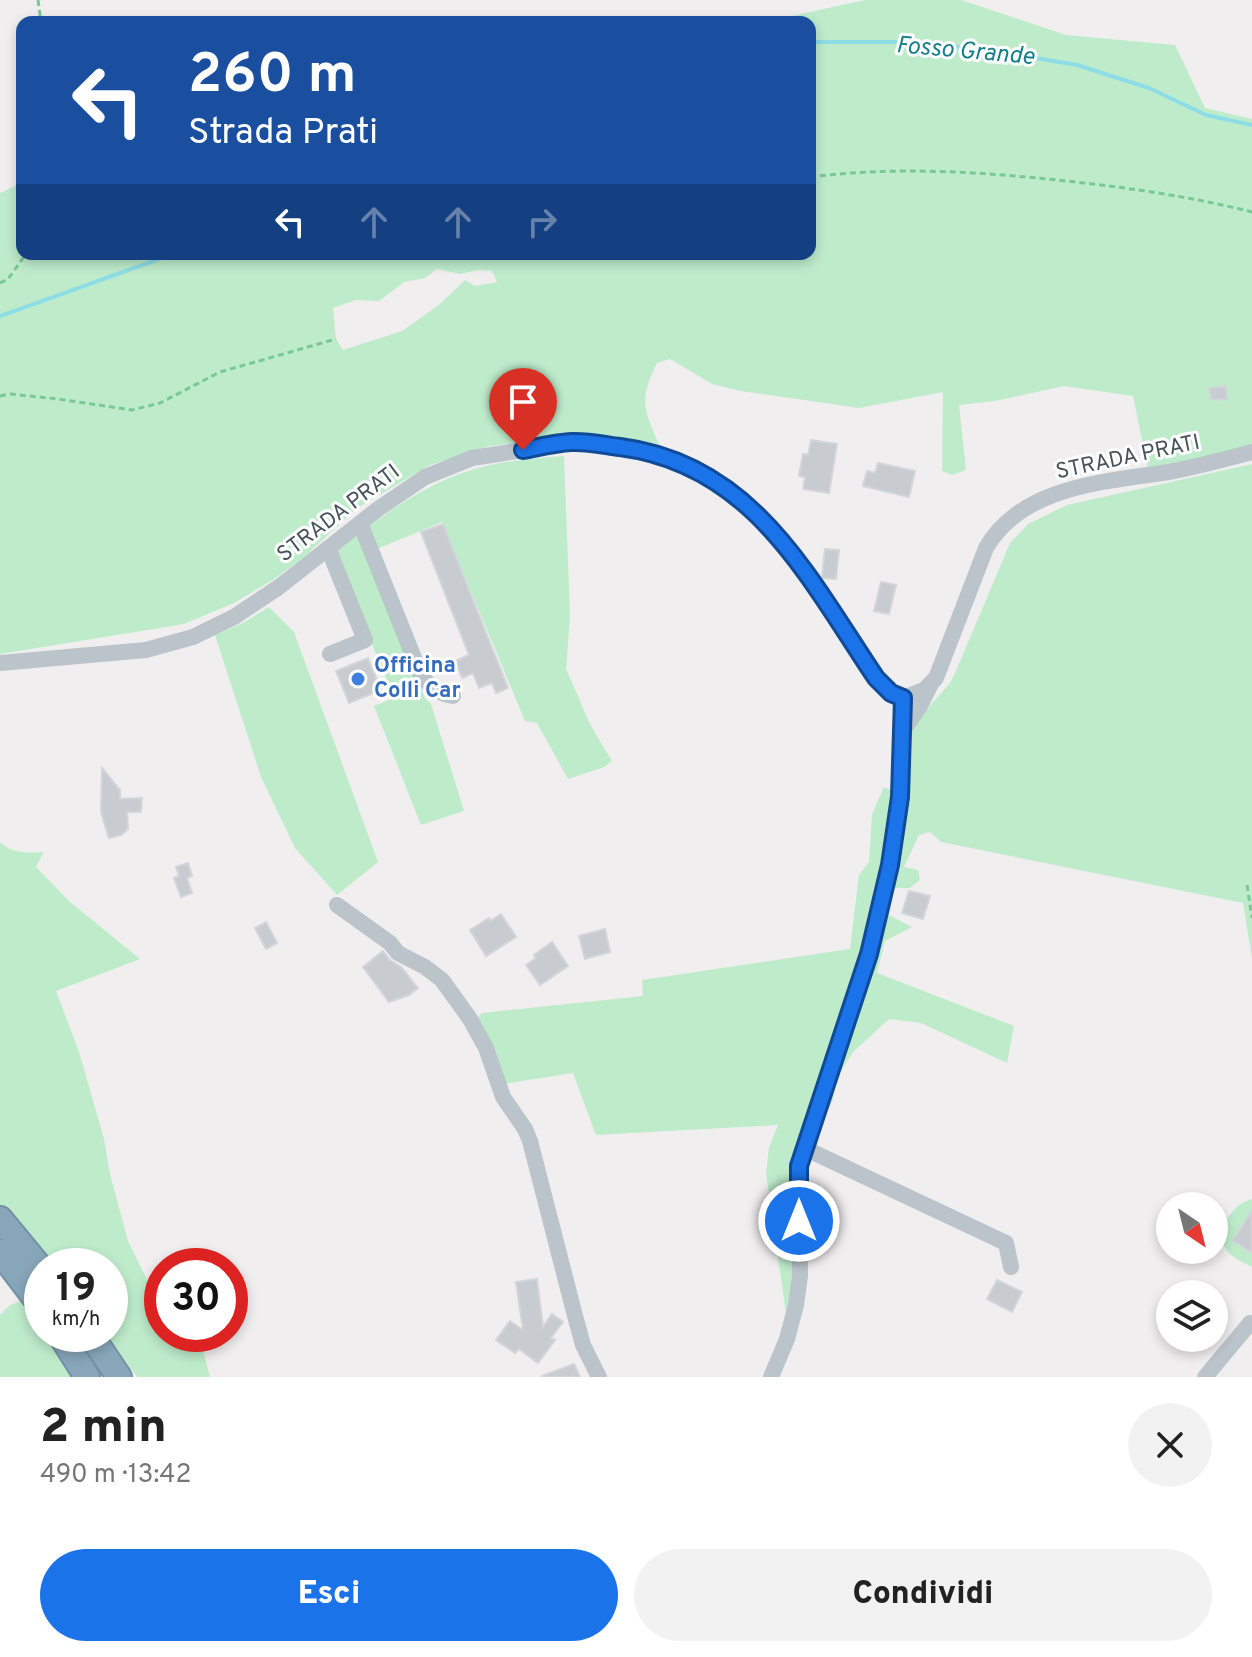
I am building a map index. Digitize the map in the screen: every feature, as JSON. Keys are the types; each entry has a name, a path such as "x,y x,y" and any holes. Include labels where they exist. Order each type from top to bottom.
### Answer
{"highway":[{"path":"0,1219 24,1248"},
{"path":"0,1252 24,1283"},
{"path":"71,1352 87,1377"},
{"path":"102,1352 119,1377"}],"street":[{"name":"STRADA PRATI","path":"0,663 146,650 193,637 234,617 268,595 425,477 472,458 574,442 647,450 695,468 743,500 794,555 876,678 891,693 903,698"},
{"name":"STRADA PRATI","path":"902,732 942,666 986,548 1019,512 1054,494 1077,487 1203,465 1252,452"},
{"path":"360,523 420,673 427,685 440,694 453,696"},
{"path":"328,548 365,640 330,654"},
{"path":"876,678 902,732"},
{"path":"771,1377 787,1339 800,1276 799,1166 869,954 890,865 900,797 903,698 931,685"},
{"path":"337,905 390,943 398,953 442,980 470,1019 486,1048 503,1097 530,1141 583,1345 599,1377"},
{"path":"804,1148 1006,1243 1011,1267"},
{"path":"1205,1377 1250,1323"}],"path":[{"path":"816,176 861,171 964,171 1111,185 1252,212"},
{"path":"0,283 8,279 22,260"},
{"path":"0,396 10,394 58,399 132,410 160,403 220,372 336,339"},
{"path":"1247,885 1252,918"}],"green space":[{"path":"865,0 961,0 1066,35 1175,45 1205,108 1252,119 1252,445 1188,463 1148,469 1133,396 1064,386 995,401 959,405 966,470 952,475 942,471 943,392 859,408 712,384 670,359 657,363 647,386 645,404 659,444 606,436 489,446 430,465 357,508 304,557 234,603 184,624 0,654 0,193 16,186 16,260 816,260 816,16 792,16","holes":["437,269 460,274 492,271 497,282 475,286 465,280 439,305 402,331 343,350 336,339 333,308 356,300 379,301 404,282 425,278"]},
{"path":"564,456 570,617 566,669 591,726 612,761 604,767 568,779 537,723 525,721 442,522 367,553 425,698 431,704 464,811 421,825 374,706 394,698 335,553 388,512 447,479 490,465"},
{"path":"1252,464 1252,959 1243,903 941,842 930,832 919,835 904,867 918,870 920,880 910,888 889,888 881,911 912,927 885,941 877,973 1014,1026 1007,1063 921,1023 889,1019 853,1052 836,1079 833,1100 806,1155 805,1286 787,1320 766,1173 769,1148 778,1125 596,1135 573,1073 504,1084 477,1019 482,1013 643,996 642,980 850,949 859,875 869,862 872,814 884,787 905,798 910,728 950,683 1010,543 1028,524 1067,505"},
{"path":"269,607 294,632 378,862 337,895 295,848 261,777 215,635"},
{"path":"0,842 15,851 44,852 36,867 69,901 140,959 56,991 79,1052 128,1241 144,1273 144,1352 204,1352 210,1377 137,1377 119,1352 128,1352 128,1248 39,1248 0,1205"},
{"path":"1252,1199 1252,1267 1228,1251 1228,1218 1244,1202"},
{"path":"21,1301 24,1305 24,1352 57,1352 73,1377 0,1377 0,1315 10,1305"}],"building":[{"path":"1226,386 1227,399 1211,400 1209,388"},
{"path":"811,440 837,444 829,493 803,489 805,477 799,476 803,454 808,455"},
{"path":"878,463 915,471 909,497 863,486 867,471 875,473"},
{"path":"443,524 508,688 496,693 492,683 479,688 473,673 462,678 455,661 469,655 421,532"},
{"path":"825,549 839,550 836,579 822,578"},
{"path":"881,582 896,585 889,614 874,611"},
{"path":"368,658 381,690 349,703 336,671"},
{"path":"102,768 120,790 120,799 142,798 141,812 127,812 128,829 121,835 109,838 101,812"},
{"path":"188,863 192,876 187,878 192,893 181,897 174,878 179,876 176,867"},
{"path":"909,891 930,896 923,919 902,913"},
{"path":"501,914 516,937 486,956 470,930"},
{"path":"266,922 277,943 266,949 255,928"},
{"path":"605,929 610,952 585,959 579,936"},
{"path":"552,942 568,966 540,985 526,965"},
{"path":"383,951 418,988 389,1002 363,967"},
{"path":"1252,1210 1252,1253 1233,1241"},
{"path":"537,1279 543,1327 552,1314 563,1322 551,1338 555,1340 538,1363 519,1349 515,1353 496,1340 510,1321 523,1330 516,1282"},
{"path":"997,1280 1022,1292 1012,1312 987,1299"},
{"path":"574,1364 580,1377 542,1376"}],"waterway":[{"name":"Fosso Grande","path":"816,42 900,42 983,49 1077,65 1149,88 1206,115 1252,125"},
{"name":"Fosso Grande","path":"0,316 156,260"}],"place":[{"name":"Officina Colli Car","path":"358,679"}],"route":[{"path":"523,450 574,442 647,450 695,468 718,482 743,500 772,529 794,555 876,678 891,693 903,698 900,797 890,865 869,954 799,1166 799,1221"}]}
